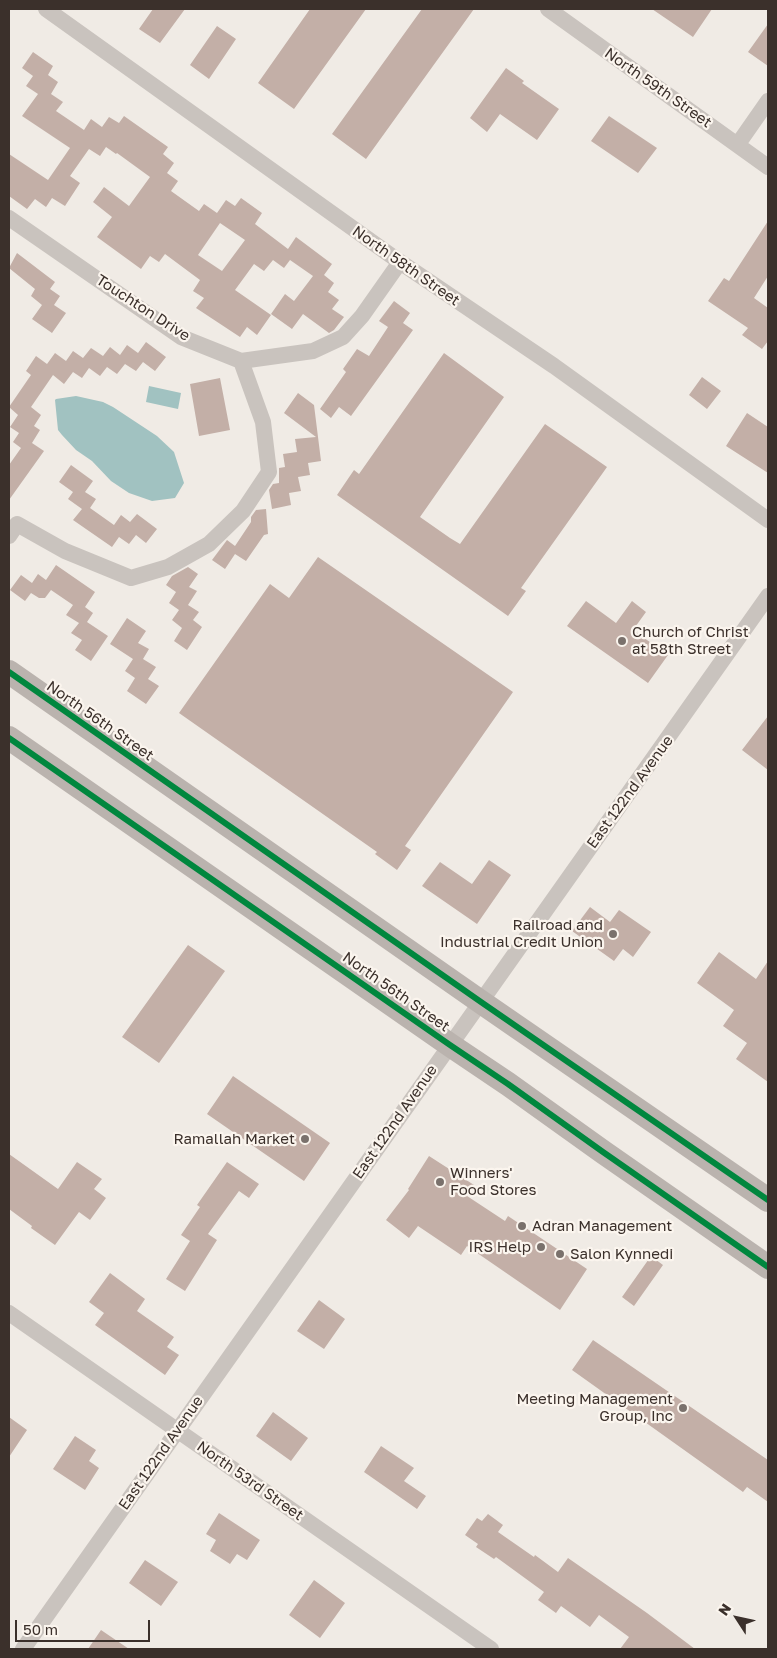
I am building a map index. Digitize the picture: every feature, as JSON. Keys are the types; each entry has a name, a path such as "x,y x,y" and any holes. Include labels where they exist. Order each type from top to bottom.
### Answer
{"main road":[{"name":"North 56th Street","path":"9,672 768,1200"},
{"name":"North 56th Street","path":"9,738 768,1267"}],"street":[{"name":"North 58th Street","path":"46,9 400,262 554,366 768,520"},
{"name":"North 59th Street","path":"548,9 768,166"},
{"path":"738,144 768,101"},
{"name":"Touchton Drive","path":"9,218 181,337 241,361 313,351 343,337 362,316 400,262"},
{"path":"9,536 17,524 65,551 131,578 168,566 210,544 243,511 269,472 263,422 241,361"},
{"name":"East 122nd Avenue","path":"23,1649 768,596"},
{"name":"North 53rd Street","path":"9,1312 491,1649"}],"water":[{"path":"149,386 181,393 178,409 146,402"},
{"path":"76,396 103,402 113,407 157,436 174,452 184,483 175,498 152,501 129,493 111,481 92,461 76,450 58,430 55,400"}],"building":[{"path":"153,9 185,9 160,43 139,29"},
{"path":"310,9 366,9 294,109 258,83"},
{"path":"422,9 474,9 366,159 332,134"},
{"path":"652,9 712,9 693,37"},
{"path":"768,24 768,66 748,52"},
{"path":"217,26 236,39 209,79 190,65"},
{"path":"33,52 53,66 48,75 58,82 51,94 63,102 56,111 84,130 91,119 102,127 109,117 119,123 124,116 168,147 163,154 174,163 167,173 178,181 171,191 199,211 204,204 217,213 226,200 235,206 241,198 262,213 255,224 288,249 296,237 332,264 324,275 334,283 328,292 339,300 332,309 344,317 334,330 329,333 303,314 292,329 271,314 285,294 294,301 313,276 290,260 284,268 273,260 264,271 254,264 235,290 271,315 257,335 247,327 240,337 196,308 204,298 193,291 200,280 165,254 159,262 150,256 141,269 97,237 112,217 93,202 104,187 129,206 150,177 106,147 100,156 89,149 70,176 80,183 65,206 52,198 46,207 35,199 27,209 9,196 9,154 48,180 70,148 22,116 38,94 26,86 33,76 22,68","holes":["220,223 245,240 222,271 198,255"]},
{"path":"506,68 524,81 522,83 559,109 537,140 500,114 487,132 470,118"},
{"path":"609,116 657,148 638,173 591,141"},
{"path":"768,221 768,276 754,298 768,308 768,341 762,349 742,335 748,328 708,301 724,278 729,281"},
{"path":"17,253 55,282 50,289 60,296 54,305 66,313 52,333 32,319 42,305 31,296 35,289 9,268"},
{"path":"394,301 410,313 403,323 413,330 351,416 339,407 331,418 320,409 346,372 343,369 357,349 369,356 388,327 379,321"},
{"path":"146,342 166,357 155,371 143,362 136,371 125,364 117,374 107,367 100,376 89,368 82,378 73,372 64,384 53,375 31,407 41,415 34,426 40,430 32,443 44,451 9,500 9,465 21,448 13,442 19,433 10,427 18,415 9,407 31,375 26,371 36,356 47,364 55,353 66,361 73,351 83,358 91,348 103,356 110,347 120,355 127,345 138,353"},
{"path":"444,353 504,397 420,517 450,538 460,544 545,424 607,467 521,588 526,591 508,616 337,495 354,470 359,474"},
{"path":"702,377 721,391 707,409 689,395"},
{"path":"220,378 230,430 199,436 190,384"},
{"path":"298,393 314,405 321,461 308,463 310,475 298,477 301,491 289,493 291,505 272,509 269,490 273,484 279,483 279,468 285,467 283,454 297,452 295,439 316,437 284,413"},
{"path":"747,413 768,427 768,473 726,446"},
{"path":"71,465 93,481 85,492 96,499 90,508 114,525 121,515 130,522 137,514 157,529 146,543 136,535 129,544 119,537 112,547 73,520 82,509 68,499 73,492 59,482"},
{"path":"266,509 268,534 264,535 246,561 235,554 225,569 212,560 227,540 235,546 251,522 251,517 256,510"},
{"path":"318,557 513,692 405,846 411,850 397,870 375,854 377,852 179,713 270,584 289,598"},
{"path":"56,565 95,592 85,607 93,613 87,622 108,636 91,661 75,650 82,640 71,633 79,623 66,615 73,605 51,590 45,598 39,598 31,593 25,601 10,590 21,575 32,583 38,574 46,580"},
{"path":"188,567 198,574 189,587 197,591 188,605 199,612 193,620 202,627 187,650 174,641 182,628 172,620 179,610 169,603 176,592 166,585 172,576"},
{"path":"586,601 616,623 632,601 646,612 633,630 668,655 648,683 567,626"},
{"path":"127,618 146,631 138,643 149,649 143,659 156,667 148,679 159,686 146,704 127,691 135,678 125,671 133,659 110,644"},
{"path":"768,716 768,770 742,750"},
{"path":"489,860 511,875 477,924 422,886 440,862 472,884"},
{"name":"Railroad and Industrial Credit Union","path":"590,907 610,922 619,910 651,932 633,957 623,949 614,961 572,931"},
{"path":"188,945 225,971 159,1063 122,1037"},
{"path":"719,952 756,979 768,961 768,1082 736,1059 747,1043 723,1026 734,1010 697,983"},
{"path":"233,1076 330,1143 304,1181 207,1114"},
{"path":"9,1154 58,1189 77,1162 102,1179 94,1189 106,1198 90,1220 79,1212 55,1245 9,1209"},
{"path":"429,1156 474,1185 467,1196 505,1221 508,1216 587,1269 560,1310 467,1246 461,1255 418,1226 409,1238 386,1220 409,1190"},
{"path":"227,1162 259,1184 249,1198 239,1191 208,1234 217,1240 185,1291 166,1279 190,1241 181,1235 200,1207 197,1205"},
{"path":"651,1256 663,1265 634,1306 622,1297"},
{"path":"110,1273 145,1299 137,1311 174,1337 167,1347 179,1355 165,1375 95,1325 104,1313 89,1302"},
{"path":"319,1300 345,1319 324,1349 297,1331"},
{"path":"593,1340 768,1460 768,1502 747,1487 743,1492 572,1370"},
{"path":"273,1412 308,1438 291,1461 256,1436"},
{"path":"9,1417 27,1430 9,1457"},
{"path":"75,1436 96,1450 89,1461 99,1468 85,1490 53,1469"},
{"path":"381,1446 414,1468 404,1481 426,1496 417,1509 364,1472"},
{"path":"219,1513 260,1540 247,1560 237,1554 230,1564 210,1551 216,1540 206,1534"},
{"path":"488,1514 503,1525 498,1532 534,1557 535,1555 558,1572 568,1558 695,1649 620,1649 629,1637 599,1615 590,1627 561,1606 556,1613 538,1600 544,1592 496,1557 494,1559 476,1547 478,1544 465,1535 477,1518 482,1521"},
{"path":"145,1560 178,1582 161,1606 129,1583"},
{"path":"314,1580 345,1603 320,1638 289,1615"},
{"path":"101,1630 129,1649 88,1649"}],"cycle path":[{"path":"9,672 768,1200"},
{"path":"9,738 768,1267"}],"place":[{"name":"Church of Christ at 58th Street","path":"622,641"},
{"name":"Railroad and Industrial Credit Union","path":"613,934"},
{"name":"Ramallah Market","path":"305,1139"},
{"name":"Winners' Food Stores","path":"440,1182"},
{"name":"Adran Management","path":"522,1226"},
{"name":"IRS Help","path":"541,1247"},
{"name":"Salon Kynnedi","path":"560,1254"},
{"name":"Meeting Management Group, Inc","path":"683,1408"}]}
